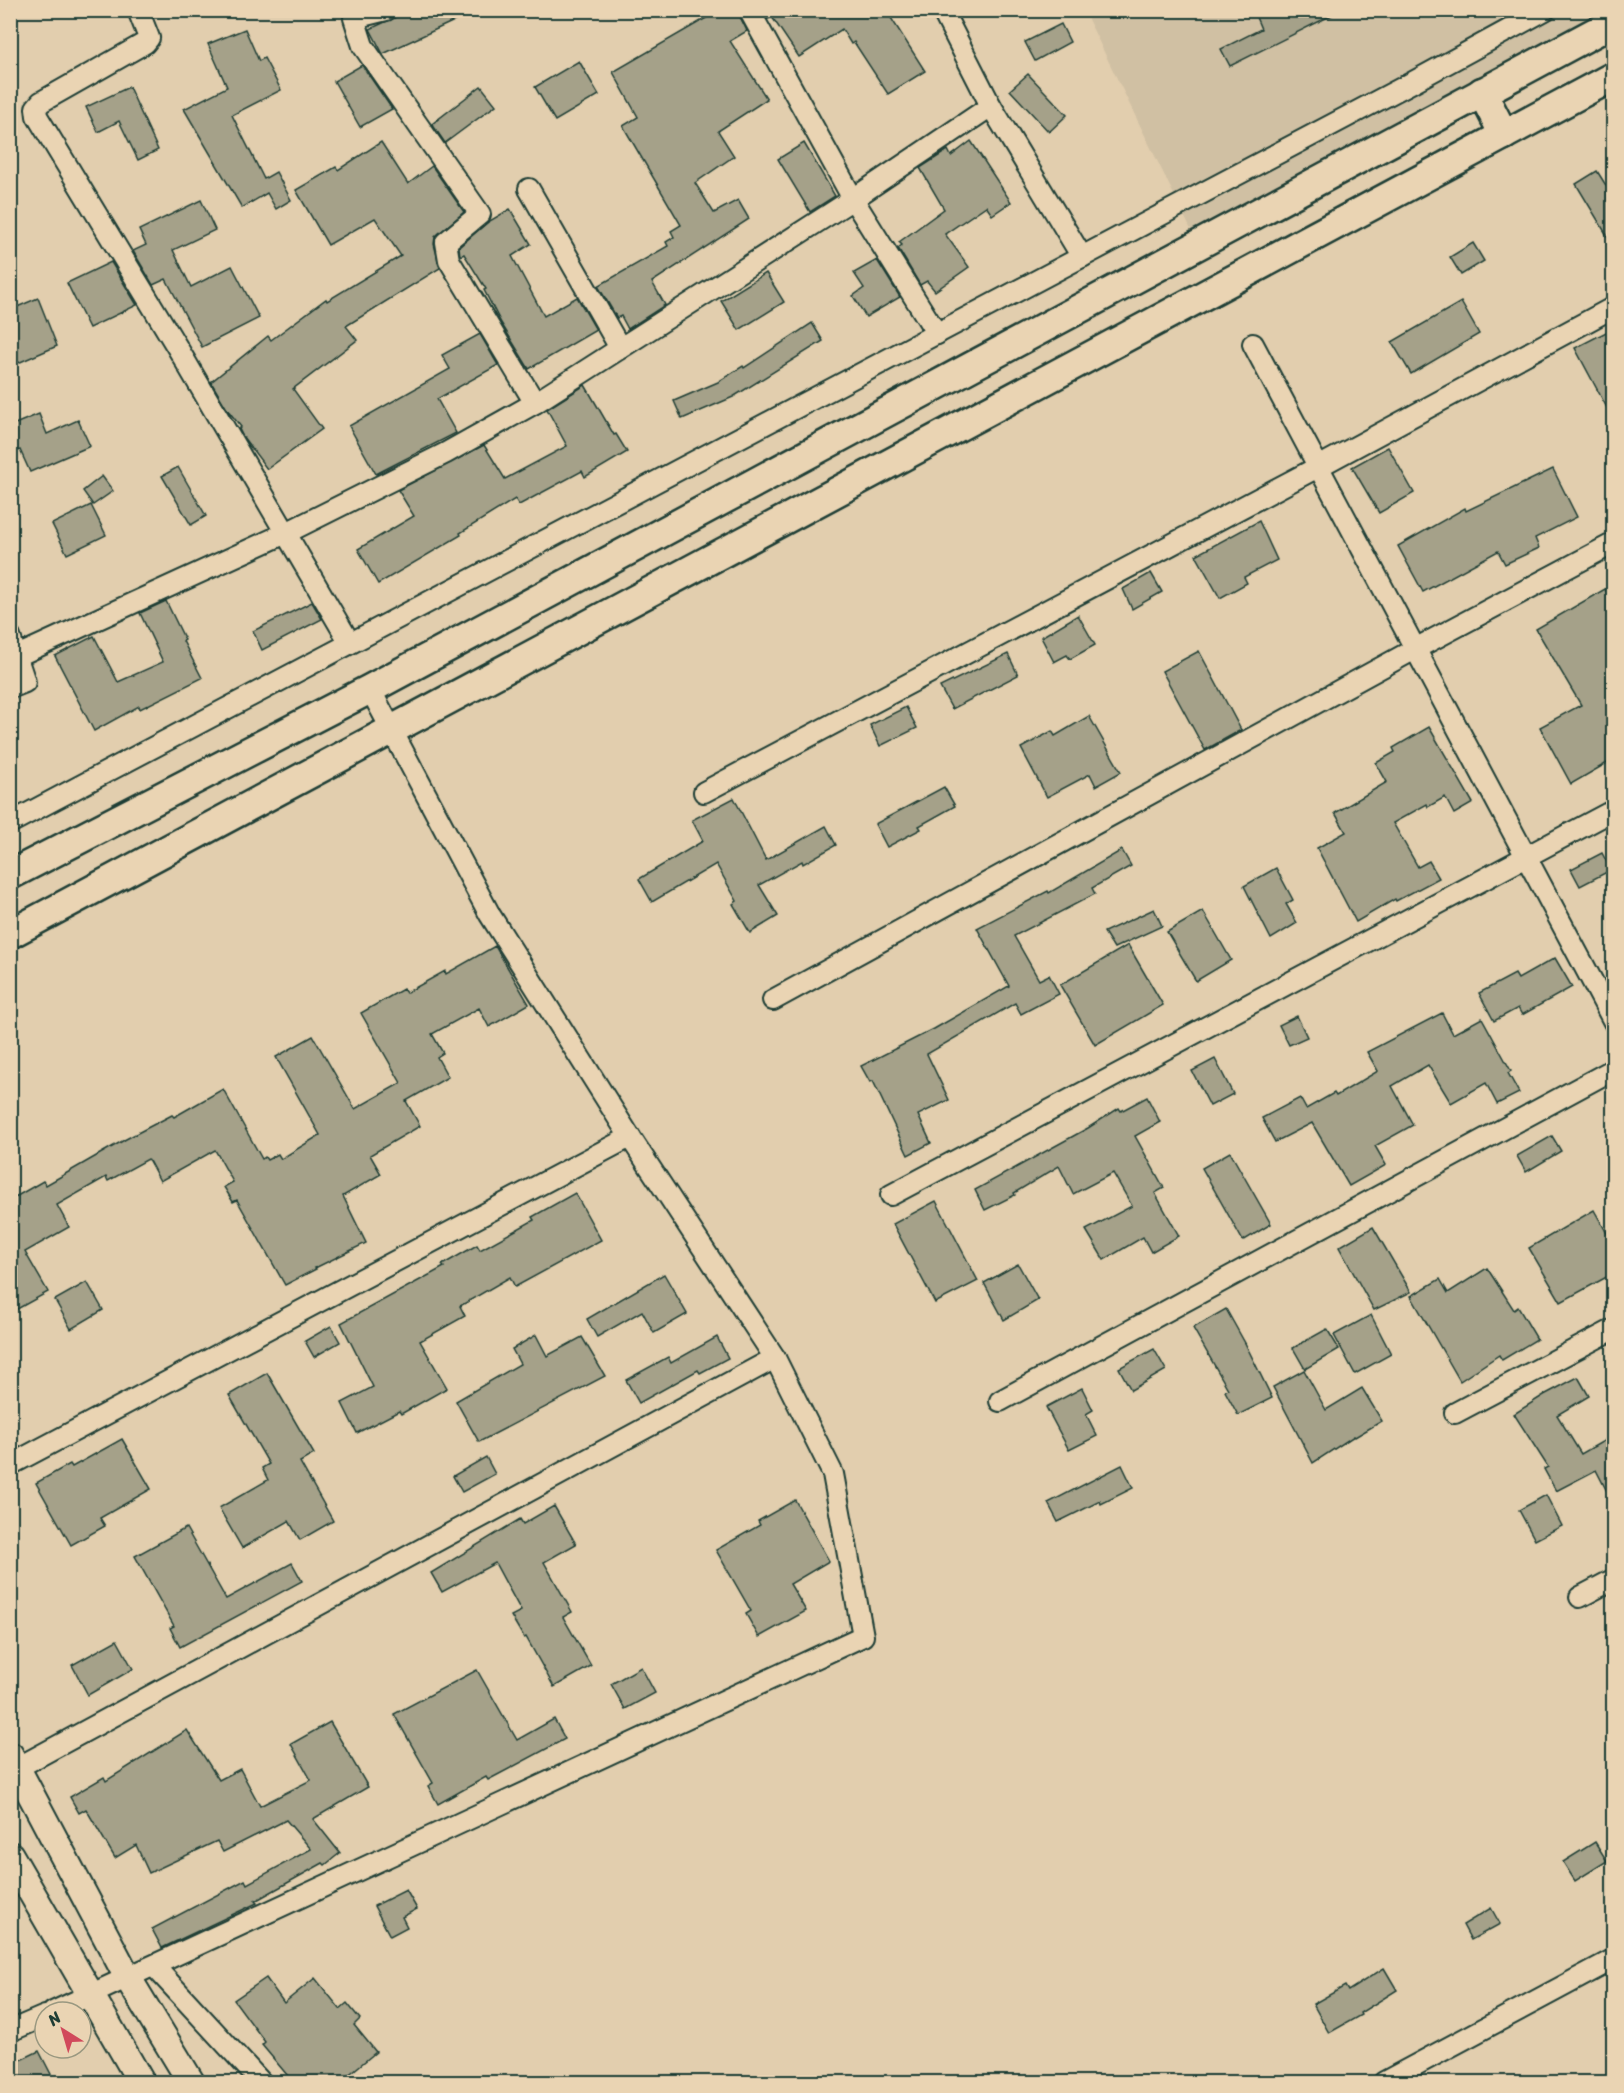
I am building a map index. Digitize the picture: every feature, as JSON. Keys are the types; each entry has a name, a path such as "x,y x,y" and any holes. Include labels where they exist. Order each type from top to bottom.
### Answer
{"main road":[{"path":"10,875 370,689 1614,22"},
{"path":"10,934 1614,76"},
{"path":"1482,93 1504,135"}],"street":[{"path":"138,10 149,38 145,43 40,102 36,108 37,116 177,348 350,644"},
{"path":"386,10 354,18 363,46 480,214 446,242 449,260 535,403"},
{"path":"749,10 853,199 936,334"},
{"path":"942,10 992,106 1082,257"},
{"path":"10,824 1545,10"},
{"path":"15,657 285,533 446,453 535,403 853,199 992,106"},
{"path":"529,189 620,348"},
{"path":"704,792 1614,308"},
{"path":"1253,344 1614,1022"},
{"path":"773,1000 1415,649 1614,543"},
{"path":"10,637 25,682 10,688"},
{"path":"79,2000 863,1636 833,1474 776,1358 630,1137 490,915 370,689"},
{"path":"891,1195 1614,810"},
{"path":"1000,1401 1614,1069"},
{"path":"10,1465 630,1137"},
{"path":"1455,1413 1614,1329"},
{"path":"190,2082 128,1978 14,1762 776,1358"},
{"path":"1580,1597 1614,1580"},
{"path":"10,1855 141,2082"},
{"path":"1384,2082 1614,1959"},
{"path":"154,1966 261,2082"},
{"path":"10,2031 33,2021"}],"shaded area":[{"path":"1613,10 1198,244 1084,11"}],"building":[{"path":"411,10 478,10 383,54 370,29"},
{"path":"720,10 737,10 747,31 730,41 767,99 718,131 734,156 695,183 714,213 738,200 749,219 652,282 665,305 628,329 621,316 617,318 598,286 668,246 666,242 674,237 671,231 681,225 623,126 638,117 613,72"},
{"path":"763,10 886,10 925,71 888,94 854,42 851,44 842,29 799,57 772,17 768,19"},
{"path":"1253,10 1342,10 1230,66 1221,49 1261,29"},
{"path":"1061,24 1070,42 1035,61 1025,42"},
{"path":"245,29 259,61 264,58 281,90 232,115 264,179 276,172 291,200 276,209 267,193 242,208 184,109 227,87 208,44"},
{"path":"579,61 599,95 555,121 535,87"},
{"path":"362,65 392,109 360,127 334,81"},
{"path":"1028,74 1067,115 1049,132 1010,90"},
{"path":"481,86 496,105 445,143 432,124"},
{"path":"129,87 158,150 138,160 119,121 98,132 86,107"},
{"path":"971,141 1011,202 992,215 986,206 945,234 969,267 935,291 927,281 920,285 898,248 902,245 899,242 944,209 920,168 948,150 951,156"},
{"path":"381,142 408,184 432,166 464,212 435,237 434,244 440,268 346,326 357,340 293,389 322,429 267,469 243,437 239,429 241,427 211,382 268,336 271,340 326,299 327,301 401,256 375,218 328,245 296,190 336,167 338,170"},
{"path":"804,143 835,196 810,212 778,159"},
{"path":"1597,171 1614,198 1614,247 1576,184"},
{"path":"201,200 215,230 173,250 191,287 232,266 259,318 202,347 166,279 153,285 133,251 146,245 139,230"},
{"path":"510,209 531,244 512,256 544,316 577,297 596,330 529,369 501,323 484,290 486,289 464,254 460,256 459,247 488,222"},
{"path":"1473,243 1484,261 1461,275 1450,257"},
{"path":"877,260 900,297 866,317 853,296 864,288 854,273"},
{"path":"111,262 137,305 89,328 67,283"},
{"path":"766,273 784,302 739,330 721,301"},
{"path":"38,298 57,346 18,363 10,344 10,310"},
{"path":"1461,302 1479,334 1411,374 1392,342"},
{"path":"812,323 823,341 733,397 682,419 674,401 718,382 743,366 744,368"},
{"path":"1614,328 1614,421 1575,348"},
{"path":"480,334 498,365 437,399 456,433 376,474 349,426 450,369 442,355"},
{"path":"585,385 614,435 616,434 627,452 585,477 582,471 519,505 515,499 460,533 461,535 378,584 358,549 414,516 398,490 484,445 505,479 567,446 547,409"},
{"path":"39,414 47,434 78,420 90,446 30,472 20,450 10,454 10,426"},
{"path":"1388,447 1414,493 1379,513 1352,467"},
{"path":"178,467 206,516 191,525 162,476"},
{"path":"1553,469 1577,517 1535,538 1539,548 1505,564 1498,551 1423,592 1398,546 1465,508 1466,511"},
{"path":"102,476 113,491 93,505 83,491"},
{"path":"91,505 106,535 67,554 52,524"},
{"path":"1259,521 1277,560 1244,577 1247,583 1220,598 1196,555"},
{"path":"1151,573 1162,592 1132,609 1123,589"},
{"path":"1605,589 1614,604 1614,759 1571,784 1540,727 1581,705 1536,629"},
{"path":"166,601 202,678 140,709 139,706 94,731 55,656 94,636 118,682 163,662 140,613"},
{"path":"312,602 322,619 262,650 253,631"},
{"path":"1078,615 1095,645 1070,659 1067,655 1054,662 1041,637"},
{"path":"1199,651 1241,730 1205,750 1162,671"},
{"path":"1008,654 1018,675 952,709 940,687"},
{"path":"906,707 917,728 880,746 870,725"},
{"path":"1089,716 1121,772 1096,786 1090,774 1047,797 1021,748 1052,731 1055,736"},
{"path":"1429,727 1473,803 1454,814 1445,797 1393,823 1418,867 1429,861 1439,878 1396,901 1395,899 1356,922 1317,848 1346,832 1335,813 1387,782 1376,763 1395,752 1393,748"},
{"path":"944,787 955,806 919,826 921,829 887,847 875,824"},
{"path":"734,798 766,860 826,826 836,845 759,885 778,916 750,933 733,904 737,901 716,864 652,902 639,879 703,841 692,820"},
{"path":"1122,850 1131,866 1092,888 1095,894 1014,936 1039,980 1049,975 1059,994 1021,1014 1015,1003 927,1054 949,1100 918,1115 931,1143 908,1155 873,1081 870,1082 861,1066 934,1029 1009,986 977,928 1048,891 1049,893"},
{"path":"1602,853 1611,870 1580,886 1571,869"},
{"path":"1276,868 1293,900 1286,904 1297,923 1271,939 1244,886"},
{"path":"1154,909 1162,926 1114,948 1104,932"},
{"path":"1203,911 1231,960 1196,981 1167,932"},
{"path":"1128,945 1163,1005 1095,1045 1060,985"},
{"path":"495,946 529,1004 489,1027 479,1008 432,1034 443,1053 437,1057 448,1077 406,1101 420,1126 370,1155 381,1174 343,1196 366,1243 285,1285 237,1200 233,1202 224,1187 233,1182 215,1150 160,1181 148,1159 108,1181 106,1177 57,1205 69,1227 25,1252 48,1292 10,1313 10,1200 43,1181 46,1185 126,1139 172,1115 174,1117 223,1089 262,1159 265,1157 267,1160 278,1154 281,1159 320,1135 276,1057 313,1036 355,1109 401,1083 361,1013 403,989 406,993 445,971 446,974"},
{"path":"1555,958 1572,987 1522,1015 1518,1008 1494,1021 1479,993 1515,974 1518,979"},
{"path":"1442,1013 1453,1034 1482,1018 1511,1071 1508,1073 1519,1093 1497,1104 1486,1083 1451,1103 1428,1065 1392,1086 1413,1125 1375,1146 1386,1165 1349,1186 1312,1123 1275,1142 1262,1118 1300,1098 1306,1109 1334,1093 1336,1096 1378,1071 1367,1052"},
{"path":"1297,1016 1307,1037 1289,1045 1279,1025"},
{"path":"1215,1059 1233,1094 1210,1106 1192,1071"},
{"path":"1147,1097 1160,1122 1135,1136 1164,1188 1155,1193 1179,1236 1151,1252 1143,1237 1104,1260 1086,1230 1132,1206 1113,1173 1073,1194 1059,1166 1014,1193 1015,1195 985,1210 975,1190 1088,1128 1119,1108 1121,1111"},
{"path":"1552,1136 1561,1151 1526,1172 1517,1156"},
{"path":"1230,1152 1271,1224 1243,1241 1202,1168"},
{"path":"575,1193 601,1240 515,1287 510,1277 460,1306 465,1316 420,1341 447,1388 401,1414 399,1411 357,1433 342,1403 373,1387 341,1323 444,1267 442,1265 477,1245 480,1250 534,1220 532,1217"},
{"path":"936,1201 978,1281 935,1303 893,1224"},
{"path":"1594,1210 1614,1246 1614,1273 1561,1302 1529,1248"},
{"path":"1373,1227 1411,1292 1374,1310 1339,1247"},
{"path":"1018,1264 1038,1300 1004,1320 984,1283"},
{"path":"1487,1268 1514,1310 1518,1307 1537,1339 1502,1360 1499,1355 1460,1381 1411,1296 1440,1279 1448,1293"},
{"path":"664,1274 687,1314 654,1333 642,1311 597,1337 587,1319"},
{"path":"87,1282 103,1310 71,1329 55,1300"},
{"path":"1226,1309 1272,1398 1238,1415 1225,1391 1228,1389 1193,1328"},
{"path":"1371,1315 1391,1354 1355,1374 1334,1335"},
{"path":"331,1326 340,1342 314,1357 305,1341"},
{"path":"1327,1329 1339,1349 1305,1369 1293,1348"},
{"path":"536,1335 547,1356 582,1337 605,1376 479,1442 456,1401 520,1364 512,1349"},
{"path":"717,1337 728,1358 700,1373 698,1370 639,1403 626,1380 668,1357 671,1363"},
{"path":"1154,1349 1166,1370 1131,1390 1119,1368"},
{"path":"1304,1370 1326,1410 1362,1388 1382,1421 1313,1463 1273,1387"},
{"path":"267,1373 314,1454 300,1462 333,1521 300,1540 289,1521 242,1548 219,1508 268,1480 262,1468 269,1464 229,1395"},
{"path":"1578,1377 1589,1396 1557,1415 1581,1454 1614,1435 1614,1505 1596,1470 1556,1491 1544,1469 1548,1467 1514,1414"},
{"path":"1082,1388 1093,1410 1086,1414 1097,1436 1069,1450 1046,1407"},
{"path":"122,1439 151,1489 100,1518 105,1526 71,1545 36,1483 70,1464 72,1467"},
{"path":"486,1457 495,1474 462,1492 453,1476"},
{"path":"1122,1465 1133,1488 1058,1522 1048,1503"},
{"path":"1546,1495 1562,1526 1535,1540 1519,1510"},
{"path":"795,1500 829,1561 790,1584 806,1611 759,1637 746,1614 751,1611 716,1550 760,1525 758,1521"},
{"path":"554,1506 576,1544 544,1562 572,1612 563,1617 591,1666 554,1687 526,1637 524,1638 511,1616 521,1611 495,1563 442,1592 431,1573 520,1519 523,1524"},
{"path":"186,1528 226,1599 292,1563 302,1581 180,1647 170,1628 174,1626 135,1556"},
{"path":"117,1640 133,1669 88,1695 72,1665"},
{"path":"641,1667 655,1693 625,1709 611,1684"},
{"path":"477,1670 517,1740 554,1719 565,1739 488,1780 486,1777 438,1804 428,1786 433,1783 394,1714"},
{"path":"330,1722 368,1787 313,1819 340,1853 325,1865 323,1863 255,1901 257,1903 162,1948 152,1929 245,1880 247,1884 311,1849 286,1820 223,1852 217,1841 149,1873 136,1845 115,1858 86,1809 79,1813 70,1797 104,1777 106,1781 187,1730 219,1780 240,1769 260,1806 311,1780 291,1744"},
{"path":"1595,1842 1607,1861 1575,1881 1563,1862"},
{"path":"406,1890 417,1909 402,1917 407,1927 390,1936 374,1906"},
{"path":"1491,1908 1500,1924 1471,1940 1463,1925"},
{"path":"1384,1968 1397,1990 1360,2013 1361,2015 1329,2033 1313,2004 1345,1986 1348,1991"},
{"path":"266,1978 284,2003 315,1978 340,2009 347,2003 360,2019 354,2025 376,2052 340,2082 293,2082 262,2045 265,2042 234,2000"},
{"path":"33,2054 33,2060 44,2060 55,2082 10,2082 10,2065"}]}
